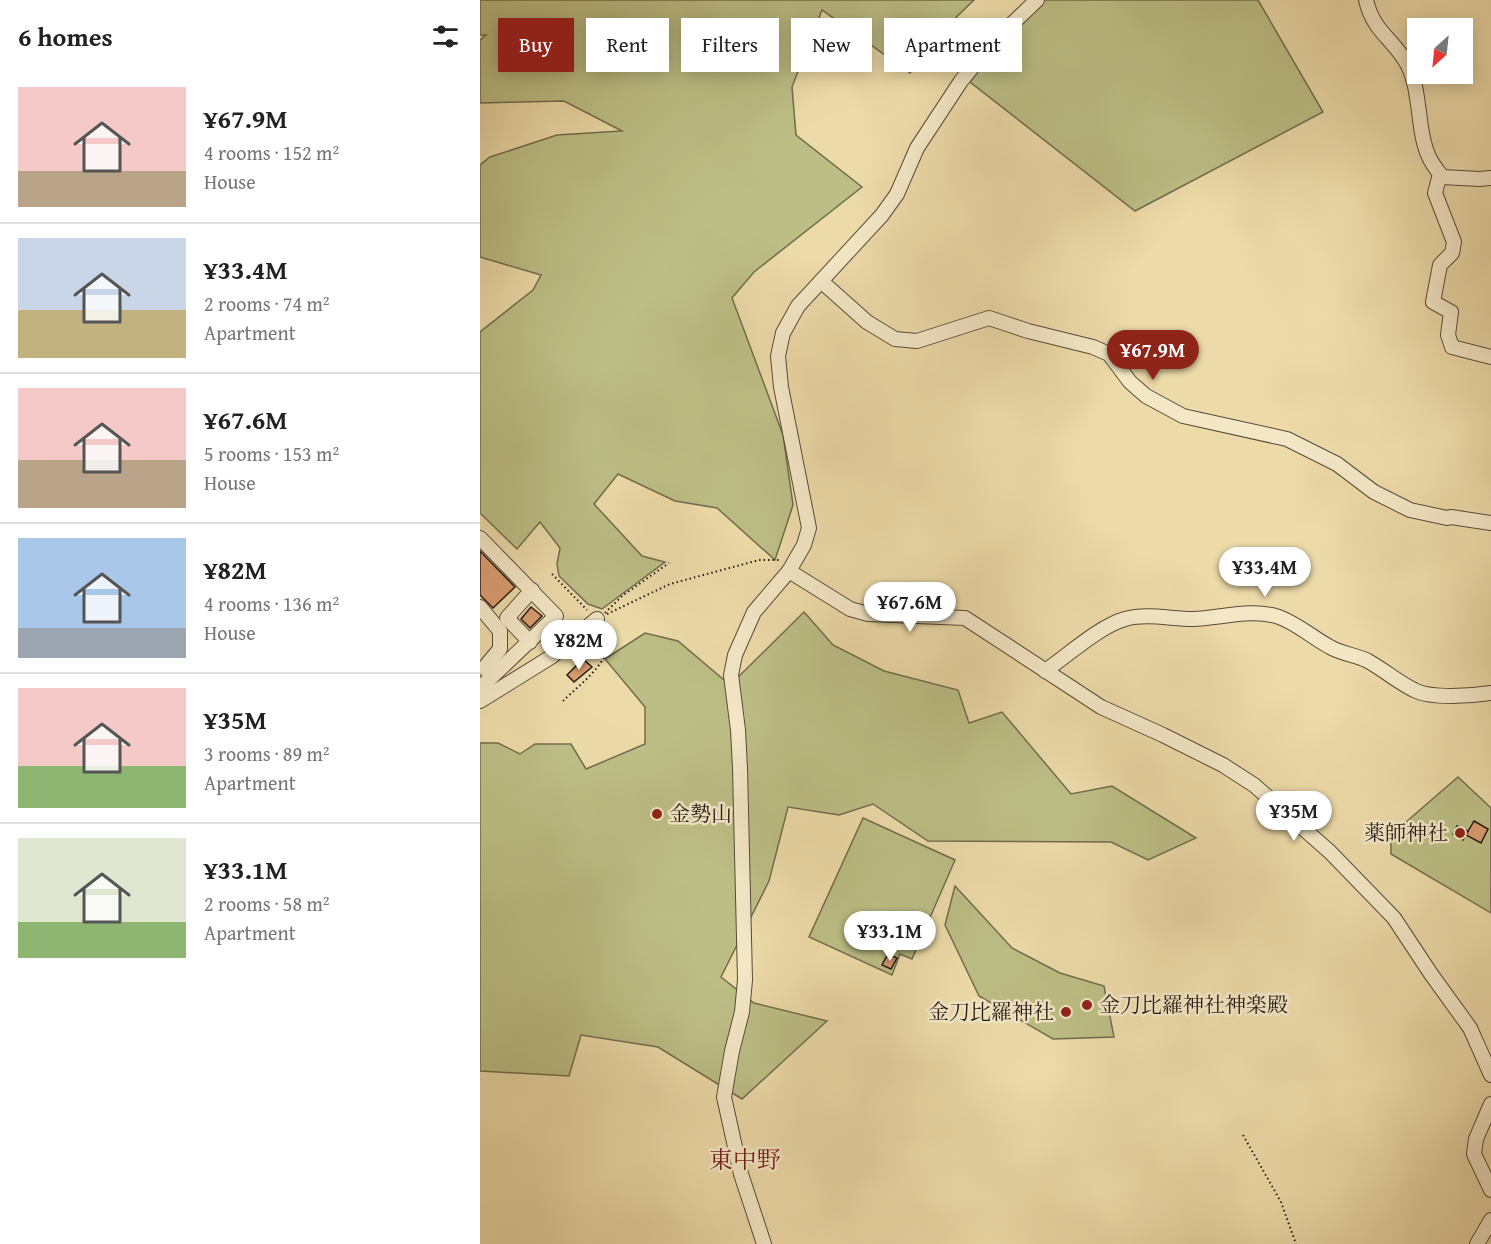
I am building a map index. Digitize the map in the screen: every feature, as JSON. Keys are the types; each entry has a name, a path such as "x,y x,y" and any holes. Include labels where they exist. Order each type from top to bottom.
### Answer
{"street":[{"path":"764,1244 741,1174 724,1097 742,1012 745,980 740,759 731,675 735,655 753,612 792,565 804,545 809,528 780,387 778,356 783,333 798,306 882,215 897,194 917,148 961,81 991,44 1037,0"},
{"path":"1366,0 1369,12 1381,33 1406,62 1413,79 1429,158 1442,177 1491,178"},
{"path":"1440,174 1435,193 1454,242 1452,253 1440,265 1433,302 1451,312 1448,335 1452,347 1491,357"},
{"path":"821,281 867,322 895,339 917,341 989,318 1028,331 1093,347 1109,354 1130,382 1146,396 1183,416 1287,439 1337,464 1374,492 1410,510 1447,518 1491,523"},
{"path":"480,538 556,616 530,642 486,669"},
{"path":"792,565 850,609 868,614 964,618 1101,706 1223,765 1254,785 1330,852 1394,918 1470,1028 1491,1075"},
{"path":"530,642 507,618 532,590"},
{"path":"480,688 486,669 500,649 501,641 500,631 495,623 481,610"},
{"path":"1046,671 1108,626 1125,619 1140,616 1194,619 1261,614 1279,617 1335,650 1355,655 1376,665 1393,679 1417,692 1449,696 1491,693"},
{"path":"480,701 551,657 599,618"},
{"path":"1491,1104 1476,1139 1474,1154 1491,1190"},
{"path":"1477,1244 1491,1220"}],"path":[{"path":"599,618 670,584 759,560 792,565"},
{"path":"599,618 622,596 669,563"},
{"path":"552,574 599,618 610,630 612,636 601,662 563,701"},
{"path":"1243,1135 1281,1202 1296,1244"}],"green space":[{"path":"480,0 974,0 955,18 884,18 884,54 872,46 872,18 833,18 822,10 819,18 791,18 791,72 798,72 792,87 796,135 862,187 754,272 732,298 783,435 793,505 775,560 717,508 675,501 618,474 594,504 642,556 665,562 602,609 588,604 559,576 557,564 560,548 540,522 517,549 480,513 480,332 533,290 541,275 480,257 480,165 490,157 557,135 622,131 564,101 480,103 480,40 486,35 480,35"},
{"path":"1032,0 1258,0 1323,112 1135,211 970,82 978,72 1022,72 1022,18 1018,18"},
{"path":"804,612 833,645 884,671 958,690 969,723 1002,712 1071,794 1112,786 1196,838 1148,860 1111,842 928,841 873,804 839,815 788,807 769,881 721,977 754,1003 827,1021 742,1099 658,1047 581,1035 569,1076 480,1071 480,743 498,743 520,754 535,744 571,744 586,769 645,744 645,707 605,659 645,633 678,641 730,685"},
{"path":"1458,777 1491,808 1491,913 1391,854 1391,835"},
{"path":"863,818 955,860 912,959 900,954 892,975 809,937"},
{"path":"955,886 1012,948 1060,973 1104,986 1114,1037 1053,1039 979,996 945,925"}],"building":[{"path":"480,551 515,587 493,608 480,595"},
{"path":"531,607 542,616 530,628 521,619"},
{"path":"583,659 592,667 574,682 567,675"},
{"path":"1474,821 1488,829 1481,843 1466,835"},
{"name":"薬師神社","path":"1457,826 1468,831 1463,840 1453,834"},
{"path":"888,954 897,958 891,969 882,965"}],"place":[{"name":"金勢山","path":"657,814"},
{"name":"薬師神社","path":"1460,833"},
{"name":"金刀比羅神社神楽殿","path":"1087,1005"},
{"name":"金刀比羅神社","path":"1066,1012"}],"district":[{"name":"東中野","path":"745,1160"}]}
